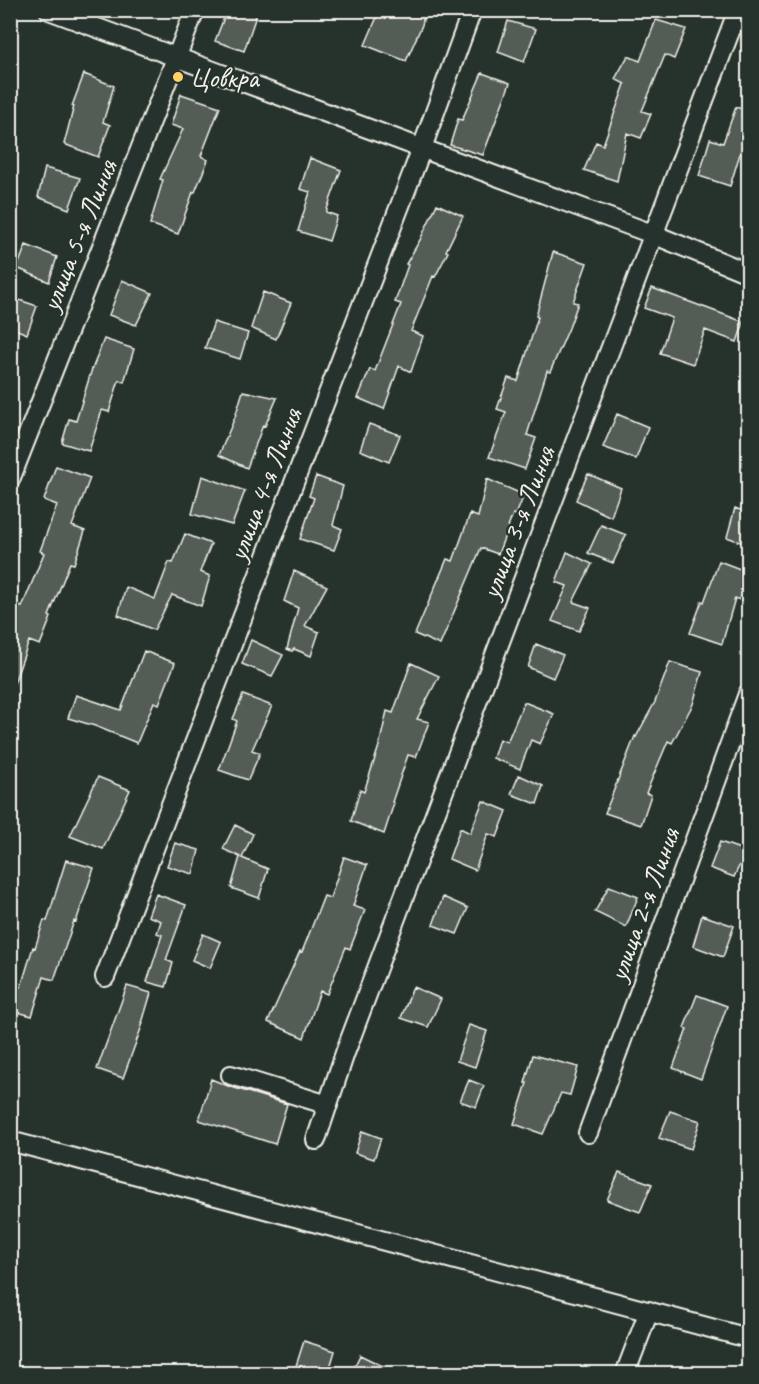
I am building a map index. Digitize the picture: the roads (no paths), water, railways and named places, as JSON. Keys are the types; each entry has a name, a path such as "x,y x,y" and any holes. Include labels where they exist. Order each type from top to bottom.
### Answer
{"street":[{"path":"49,10 655,235 748,273"},
{"name":"улица 5-я Линия","path":"10,480 195,10"},
{"name":"улица 4-я Линия","path":"105,977 422,148 472,10"},
{"name":"улица 3-я Линия","path":"316,1140 345,1053 738,10"},
{"name":"улица 2-я Линия","path":"588,1133 748,694"},
{"path":"231,1075 328,1105"},
{"path":"10,1141 748,1338"},
{"path":"625,1374 649,1311"}],"place":[{"name":"Цовкра","path":"178,77"}]}
